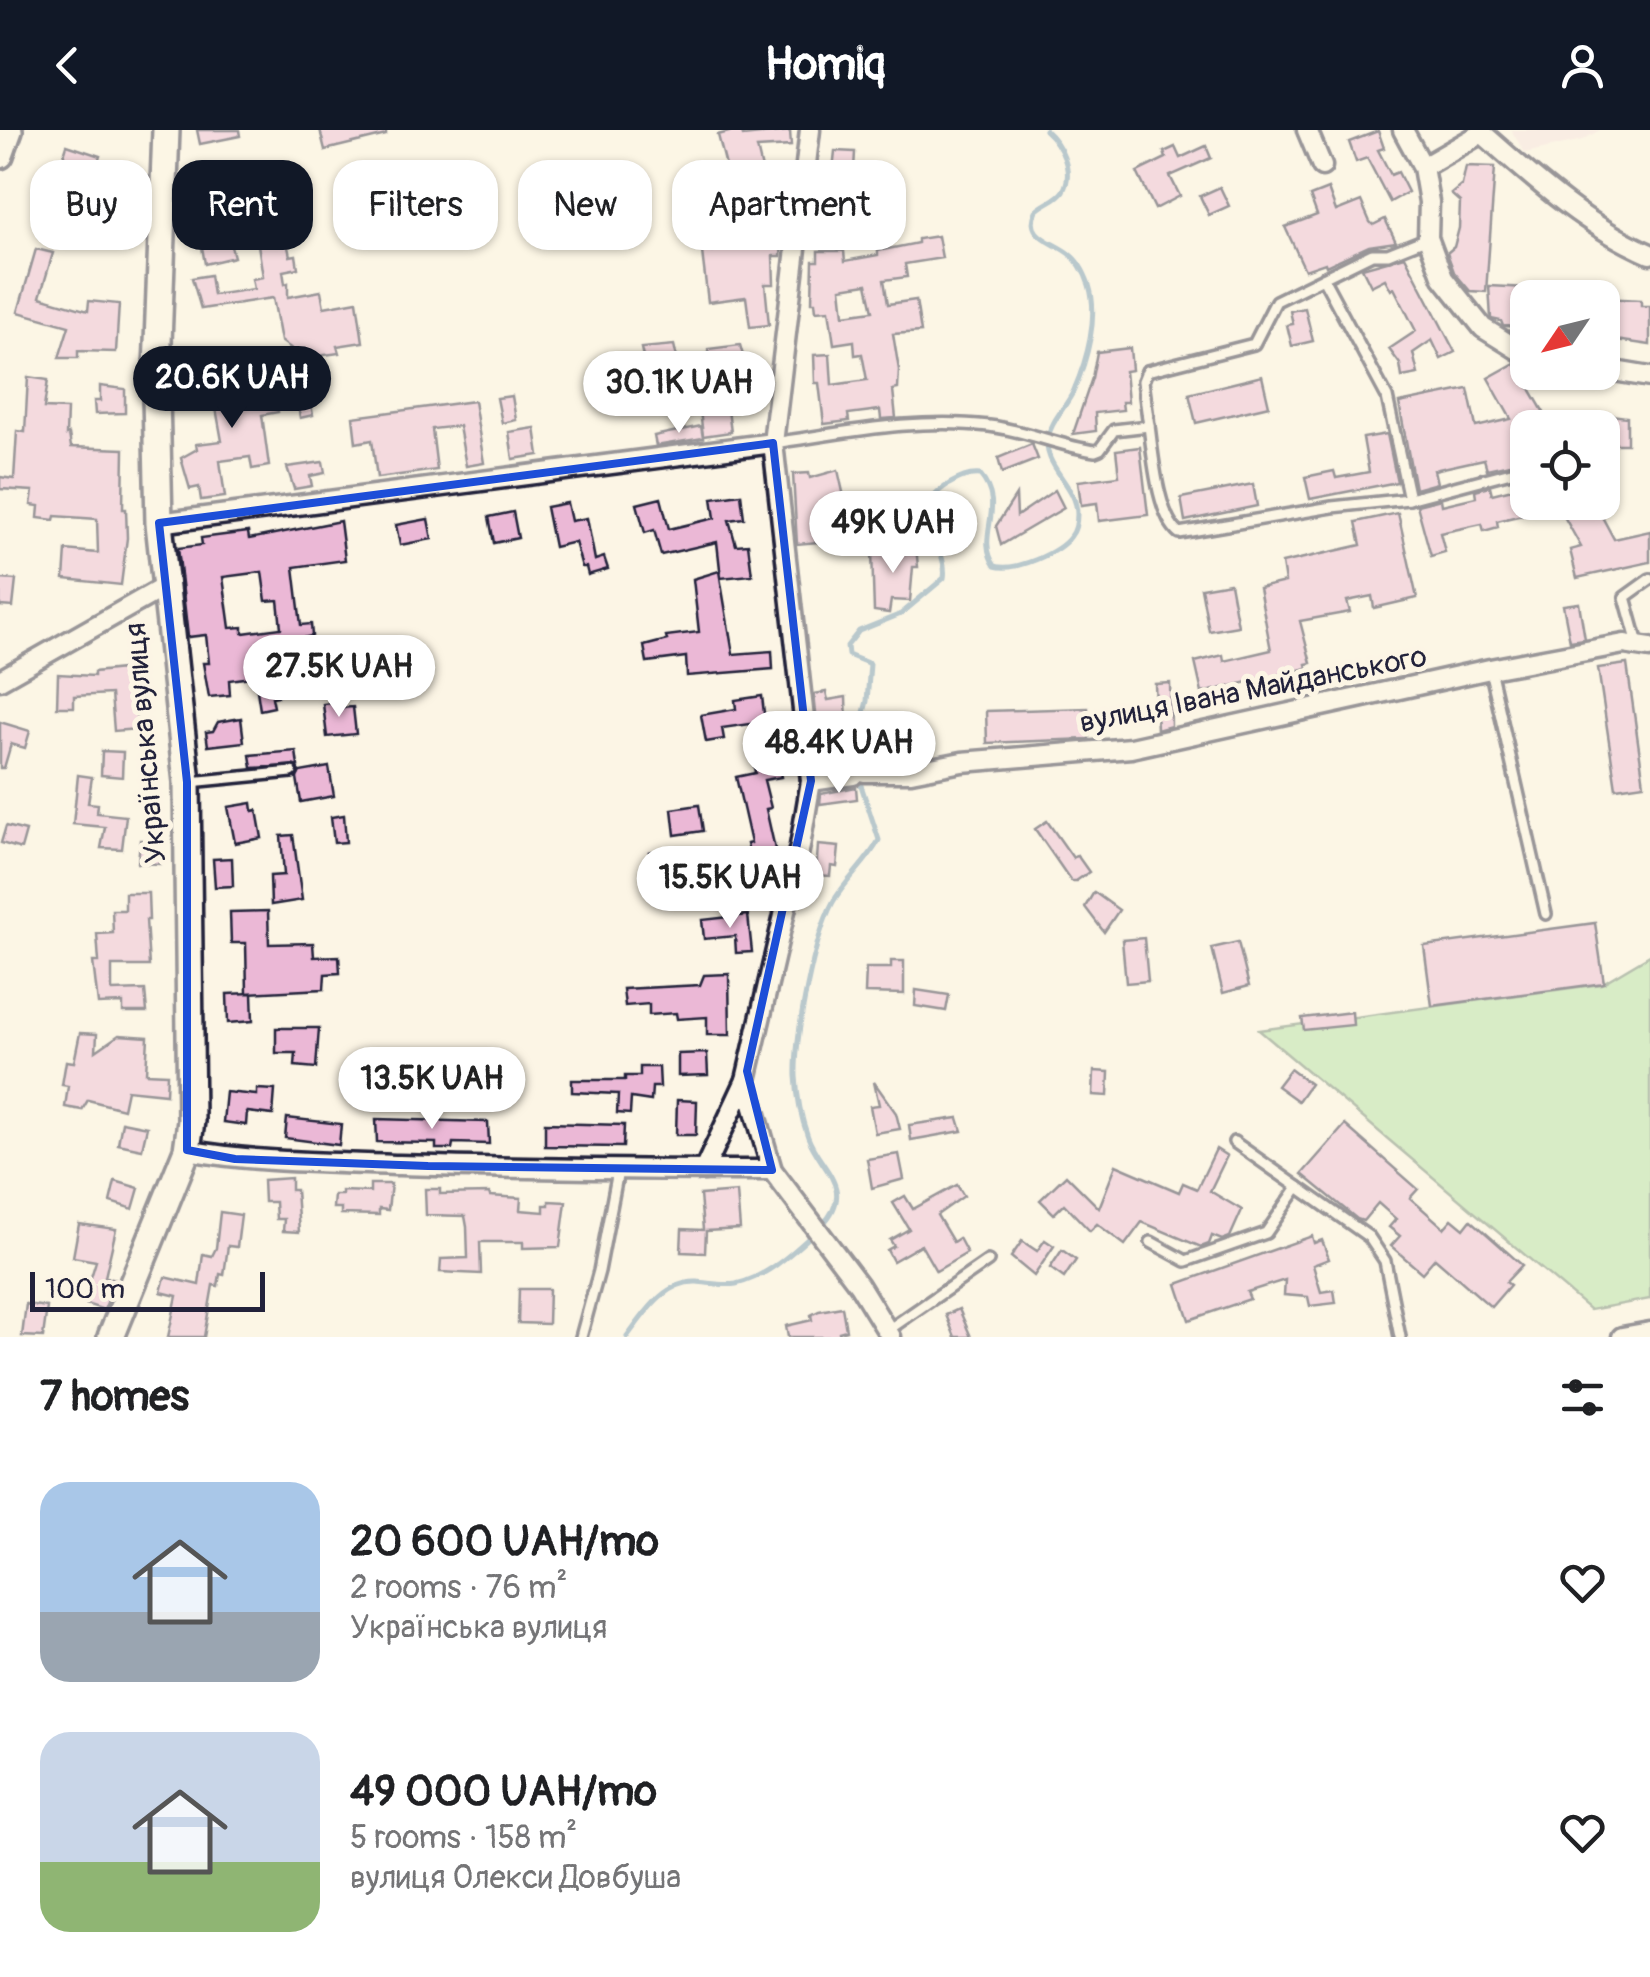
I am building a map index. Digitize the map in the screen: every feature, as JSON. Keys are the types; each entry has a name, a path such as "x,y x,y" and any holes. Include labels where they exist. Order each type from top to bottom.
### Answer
{"street":[{"path":"0,155 9,130"},
{"name":"Українська вулиця","path":"111,1337 187,1150 191,1122 187,782 159,522 156,396 166,130"},
{"path":"704,1170 746,1080 812,781 773,443 810,130"},
{"path":"1307,130 1322,166"},
{"path":"1403,130 1422,167 1429,202 1428,238 1443,278 1468,313 1510,347"},
{"path":"1422,167 1481,132 1531,176 1620,241 1650,254"},
{"path":"1620,372 1650,376"},
{"path":"159,522 773,443"},
{"path":"0,680 164,587"},
{"name":"вулиця Івана Майданського","path":"812,781 858,773 911,772 962,762 1131,748 1490,670 1644,646"},
{"path":"746,1080 772,1170 828,1242 889,1334"},
{"path":"187,1150 235,1159 618,1171 772,1170"},
{"path":"1622,1337 1650,1332"}],"lane":[{"path":"1428,238 1388,254 1372,254 1274,303 1254,344 1147,371 1143,381 1158,486 1171,526 1179,533 1332,507 1409,499 1510,472"},
{"path":"1323,278 1387,397 1409,499"},
{"path":"773,443 921,423 984,425 1095,451 1114,430 1149,426"},
{"path":"1644,646 1625,597 1650,579"},
{"path":"1490,670 1546,914"},
{"path":"187,782 292,772"},
{"path":"1234,1142 1370,1236 1385,1261 1400,1337"},
{"path":"581,1337 599,1271 618,1171"},
{"path":"1151,1242 1186,1261 1266,1232 1298,1187"},
{"path":"889,1334 988,1261"}],"highlighted area":[{"path":"773,443 811,781 747,1071 772,1170 428,1166 235,1159 187,1150 187,782 159,523"}],"shaded area":[{"path":"1511,130 1600,130 1582,140 1525,153"}],"green space":[{"path":"1650,955 1650,1299 1590,1310 1259,1030 1601,984"}],"building":[{"path":"197,130 239,130 240,136 200,144"},
{"path":"320,130 386,130 386,135 325,150"},
{"path":"736,130 741,130 743,136 790,131 791,146 757,148 760,160 724,160 718,135"},
{"path":"1378,131 1384,148 1378,150 1391,175 1398,172 1408,192 1390,202 1367,158 1356,162 1349,142"},
{"path":"67,145 100,156 99,160 62,160"},
{"path":"1206,146 1211,158 1170,176 1180,196 1155,209 1137,172 1166,158 1164,152 1175,147 1180,158"},
{"path":"835,151 855,152 855,160 834,160"},
{"path":"1466,166 1495,167 1486,292 1470,291 1454,272 1447,253 1454,247 1459,228 1460,202 1451,194 1462,185"},
{"path":"1220,187 1229,206 1209,215 1200,196"},
{"path":"1328,189 1336,211 1361,201 1370,222 1373,225 1385,219 1396,242 1369,246 1326,266 1325,263 1305,270 1285,227 1317,215 1310,196"},
{"path":"938,236 942,258 905,264 907,277 884,280 888,304 916,300 921,332 893,334 899,370 898,389 893,390 896,418 881,419 880,410 848,414 849,421 824,424 819,383 815,383 814,355 830,354 832,385 867,380 862,354 855,355 854,341 834,344 829,310 816,311 812,302 813,261 818,261 818,251 844,251 845,261 878,255 883,250 906,250 906,245 918,243 918,239","holes":["867,284 873,311 844,315 841,288"]},
{"path":"36,250 53,253 40,297 88,311 89,301 119,304 116,352 78,351 78,358 59,358 69,326 18,312"},
{"path":"203,250 232,250 234,257 205,264"},
{"path":"259,250 289,250 290,256 296,255 298,268 283,271 288,297 321,291 324,307 357,301 363,342 337,346 339,353 304,358 281,341 273,298 201,309 192,278 210,275 213,295 254,289 252,279 263,277"},
{"path":"781,250 781,256 773,256 774,284 765,284 769,325 750,327 746,297 708,302 702,252"},
{"path":"1405,256 1455,352 1441,359 1432,340 1413,353 1418,374 1402,377 1400,364 1389,349 1416,331 1394,288 1391,290 1385,279 1371,286 1362,268"},
{"path":"1489,286 1510,287 1510,326 1491,319"},
{"path":"1620,299 1641,300 1641,306 1650,306 1650,345 1620,341"},
{"path":"1305,308 1313,341 1292,346 1287,325 1293,324 1290,311"},
{"path":"674,345 679,367 662,371 666,396 652,398 641,348"},
{"path":"740,345 748,373 711,378 708,349"},
{"path":"1130,348 1132,370 1125,371 1128,402 1122,402 1123,410 1095,413 1096,431 1073,434 1097,352"},
{"path":"269,361 271,374 243,379 247,403 276,398 278,412 262,415 269,466 252,469 250,457 220,461 225,497 201,500 199,487 190,489 181,458 197,449 196,444 222,441 214,397 225,395 220,366"},
{"path":"1510,366 1510,390 1531,390 1542,410 1510,410 1510,417 1488,378"},
{"path":"1262,376 1269,406 1196,423 1189,394"},
{"path":"28,377 48,380 44,408 67,409 66,435 69,434 71,447 124,449 123,509 127,538 121,585 64,579 66,550 98,553 97,519 38,518 39,506 31,505 33,491 0,489 0,477 14,479 17,431 25,432"},
{"path":"100,386 125,389 125,413 95,414 94,401 100,401"},
{"path":"308,388 313,415 300,418 296,391"},
{"path":"1468,389 1476,427 1510,419 1510,464 1487,469 1484,459 1434,470 1437,483 1415,489 1399,403"},
{"path":"512,396 516,420 502,423 497,398"},
{"path":"722,400 724,410 728,410 731,432 703,436 699,402"},
{"path":"474,401 484,463 466,466 459,426 432,429 437,470 377,478 372,440 356,443 353,417"},
{"path":"1620,416 1627,417 1627,444 1620,444"},
{"path":"701,426 703,438 656,446 654,436"},
{"path":"535,428 539,455 513,459 509,432"},
{"path":"1387,434 1397,482 1310,499 1305,477 1334,471 1336,478 1369,472 1363,438"},
{"path":"1032,444 1038,459 1002,473 998,458"},
{"path":"1140,447 1148,515 1099,521 1097,503 1081,505 1078,481 1119,476 1116,450"},
{"path":"323,462 325,473 310,476 312,486 294,489 287,467"},
{"path":"838,470 845,501 837,503 840,540 797,544 793,474 809,473 810,478"},
{"path":"1253,484 1257,506 1185,521 1181,498"},
{"path":"1490,486 1492,494 1510,490 1510,518 1497,521 1498,527 1484,531 1482,524 1440,533 1445,552 1431,556 1417,505 1441,499 1442,505 1476,497 1475,490"},
{"path":"1055,490 1064,508 1001,545 996,526 1016,495 1017,516"},
{"path":"741,494 744,518 729,520 736,545 748,544 752,575 721,578 717,542 661,555 654,530 645,533 637,504 661,498 669,529 715,518 712,498"},
{"path":"567,503 571,521 587,518 595,560 604,557 608,569 588,575 575,542 554,547 546,507"},
{"path":"513,512 518,538 494,543 489,517"},
{"path":"1398,513 1417,598 1374,608 1372,596 1347,601 1350,612 1300,621 1311,663 1306,664 1307,668 1202,693 1195,662 1223,655 1224,661 1271,650 1259,588 1285,582 1282,563 1361,545 1356,522"},
{"path":"428,519 432,539 400,545 396,525"},
{"path":"1566,520 1604,520 1614,539 1650,531 1650,562 1577,578 1570,550 1581,547"},
{"path":"340,521 345,560 294,567 301,625 311,624 312,636 255,648 259,676 229,680 230,695 209,697 203,663 209,663 206,635 188,637 178,548 202,545 201,538 248,532 249,539","holes":["262,572 266,601 278,600 281,628 243,633 243,627 230,628 223,577"]},
{"path":"916,546 918,567 913,567 910,601 891,600 889,613 874,611 872,551"},
{"path":"719,571 733,654 772,651 773,669 687,676 686,657 647,662 644,646 667,640 666,636 699,632 693,579"},
{"path":"0,579 16,580 13,607 0,606"},
{"path":"1230,583 1238,626 1209,631 1201,588"},
{"path":"1579,603 1585,639 1570,641 1563,605"},
{"path":"1627,664 1644,784 1616,788 1598,668"},
{"path":"133,668 137,729 114,731 111,694 74,696 74,707 57,707 58,674 94,676 94,672"},
{"path":"276,681 278,696 272,697 274,707 260,710 256,684"},
{"path":"1170,683 1171,726 1157,730 1155,684"},
{"path":"826,692 828,700 846,697 847,725 834,725 837,740 819,742 814,694"},
{"path":"762,696 765,722 722,728 724,739 706,742 701,715 736,709 735,700"},
{"path":"339,702 340,708 353,707 356,734 327,737 323,704"},
{"path":"1088,708 1089,739 987,743 986,711"},
{"path":"241,718 244,742 208,746 206,732 213,731 218,722"},
{"path":"0,722 30,731 25,748 11,744 4,768 0,768"},
{"path":"776,747 781,777 764,780 777,858 764,862 767,894 759,895 760,906 738,908 736,885 756,883 736,777 755,773 752,751"},
{"path":"102,751 123,752 122,777 101,775"},
{"path":"296,751 298,766 252,768 250,755"},
{"path":"329,767 334,796 301,802 297,778 300,772"},
{"path":"78,775 92,777 88,803 98,804 97,813 126,816 122,849 101,848 105,827 73,824"},
{"path":"856,787 857,799 820,804 821,794"},
{"path":"252,803 262,838 235,843 228,807"},
{"path":"699,805 703,831 675,835 672,809"},
{"path":"344,815 346,842 334,843 331,817"},
{"path":"1047,821 1073,858 1077,855 1089,872 1076,881 1071,881 1035,829"},
{"path":"6,826 26,831 21,849 1,843"},
{"path":"293,835 302,900 271,905 270,876 284,875 281,836"},
{"path":"140,840 161,841 160,864 138,863"},
{"path":"818,845 839,847 837,867 831,866 830,876 816,875"},
{"path":"684,849 686,875 652,877 649,852"},
{"path":"232,858 233,886 215,887 213,859"},
{"path":"1094,892 1119,910 1104,932 1085,907"},
{"path":"125,893 148,893 149,966 112,966 112,991 145,990 147,1012 123,1012 123,1003 98,1004 93,962 99,962 97,934 113,933 112,910 125,910"},
{"path":"268,911 269,944 313,943 314,957 339,956 340,973 325,974 324,989 247,993 246,943 231,943 230,912"},
{"path":"748,915 752,952 736,953 735,936 704,939 702,920"},
{"path":"1595,923 1604,983 1432,1006 1424,946"},
{"path":"1144,938 1148,981 1126,983 1122,940"},
{"path":"1238,942 1249,986 1223,993 1212,948"},
{"path":"891,961 904,961 904,994 865,993 866,968 891,968"},
{"path":"729,974 730,1035 707,1035 707,1017 677,1019 676,1013 649,1015 649,1004 625,1006 623,989 700,985 704,975"},
{"path":"916,990 949,995 946,1011 915,1006"},
{"path":"252,993 253,1021 228,1023 227,994"},
{"path":"1352,1012 1353,1025 1304,1030 1302,1018"},
{"path":"276,1028 319,1028 316,1068 295,1066 296,1053 276,1053"},
{"path":"80,1033 97,1034 96,1051 119,1035 148,1037 146,1073 167,1074 166,1094 127,1090 123,1109 88,1100 82,1110 65,1107 68,1086 62,1085 66,1061 74,1062"},
{"path":"707,1053 708,1075 678,1076 678,1054"},
{"path":"640,1067 659,1067 660,1087 652,1087 651,1101 631,1098 630,1114 617,1113 618,1094 572,1092 572,1080 625,1080 625,1076 640,1076"},
{"path":"1290,1069 1310,1084 1298,1101 1277,1086"},
{"path":"1094,1071 1109,1072 1108,1096 1093,1095"},
{"path":"874,1082 896,1113 900,1129 875,1133 870,1106 879,1105"},
{"path":"257,1089 275,1090 273,1115 247,1112 246,1125 223,1122 226,1092 257,1095"},
{"path":"677,1100 697,1101 696,1135 676,1135"},
{"path":"287,1118 341,1124 339,1145 285,1138"},
{"path":"958,1118 962,1131 911,1140 909,1125"},
{"path":"376,1119 488,1122 489,1144 453,1143 452,1149 436,1149 436,1143 377,1142"},
{"path":"122,1122 147,1127 142,1149 118,1144"},
{"path":"545,1123 624,1125 623,1147 545,1146"},
{"path":"1345,1125 1418,1189 1410,1198 1444,1228 1452,1219 1464,1229 1471,1220 1522,1265 1491,1307 1435,1258 1422,1273 1391,1246 1400,1236 1389,1227 1396,1219 1378,1203 1363,1221 1357,1219 1302,1174"},
{"path":"1216,1149 1227,1156 1210,1191 1242,1210 1230,1237 1222,1240 1212,1236 1209,1244 1201,1247 1142,1222 1125,1245 1097,1224 1090,1231 1064,1204 1054,1214 1040,1200 1066,1175 1099,1208 1116,1165 1179,1192 1183,1183 1197,1189"},
{"path":"899,1154 904,1179 872,1188 867,1159"},
{"path":"291,1178 291,1190 296,1190 299,1232 283,1231 284,1219 276,1219 275,1202 264,1202 263,1180"},
{"path":"115,1181 139,1188 133,1209 110,1202"},
{"path":"370,1184 391,1184 388,1210 379,1209 379,1215 341,1214 341,1208 333,1208 334,1195 342,1195 342,1191 370,1192"},
{"path":"957,1185 964,1196 937,1215 953,1242 959,1238 967,1253 936,1271 921,1245 893,1261 887,1250 894,1246 890,1240 909,1229 893,1203 905,1196 913,1209"},
{"path":"425,1189 440,1189 440,1194 489,1193 521,1198 520,1210 544,1212 549,1201 566,1202 560,1247 523,1248 523,1242 480,1242 481,1274 440,1272 441,1259 468,1258 467,1227 465,1216 426,1215"},
{"path":"737,1192 740,1229 706,1231 705,1253 681,1252 682,1229 703,1230 700,1195"},
{"path":"220,1212 241,1215 237,1247 228,1246 224,1275 220,1274 218,1286 213,1285 204,1337 168,1337 177,1296 161,1292 165,1277 199,1285 203,1254 212,1256 216,1248"},
{"path":"79,1224 116,1229 105,1277 116,1280 104,1310 83,1303 96,1261 73,1257"},
{"path":"1312,1236 1314,1243 1322,1240 1329,1259 1313,1265 1321,1292 1334,1290 1336,1303 1310,1306 1308,1297 1284,1295 1285,1280 1247,1292 1250,1299 1189,1320 1177,1284"},
{"path":"1045,1240 1054,1246 1034,1276 1011,1257 1022,1241 1037,1251"},
{"path":"1062,1250 1076,1260 1064,1278 1050,1268"},
{"path":"519,1289 549,1289 548,1324 518,1323"},
{"path":"26,1304 47,1307 43,1337 22,1336"},
{"path":"842,1307 846,1330 839,1332 840,1337 788,1337 786,1326 812,1320 811,1315 819,1311"},
{"path":"959,1309 971,1337 955,1337 946,1315"}],"waterway":[{"path":"822,1225 832,1212 836,1190 813,1149 800,1107 796,1076 802,1013 813,962 833,902 879,840 852,758 867,701 870,664 848,655 847,646 859,631 901,614 944,578 944,565 927,518 928,507 953,482 980,475 988,487 992,510 989,555 995,566 1025,564 1047,555 1073,534 1076,525 1075,503 1047,447 1050,430 1071,396 1083,365 1092,324 1092,297 1075,259 1042,237 1034,226 1036,211 1063,191 1067,175 1060,150 1045,130"},
{"path":"627,1337 656,1300 675,1287 685,1283 727,1285 747,1281 778,1263 814,1233"}]}
